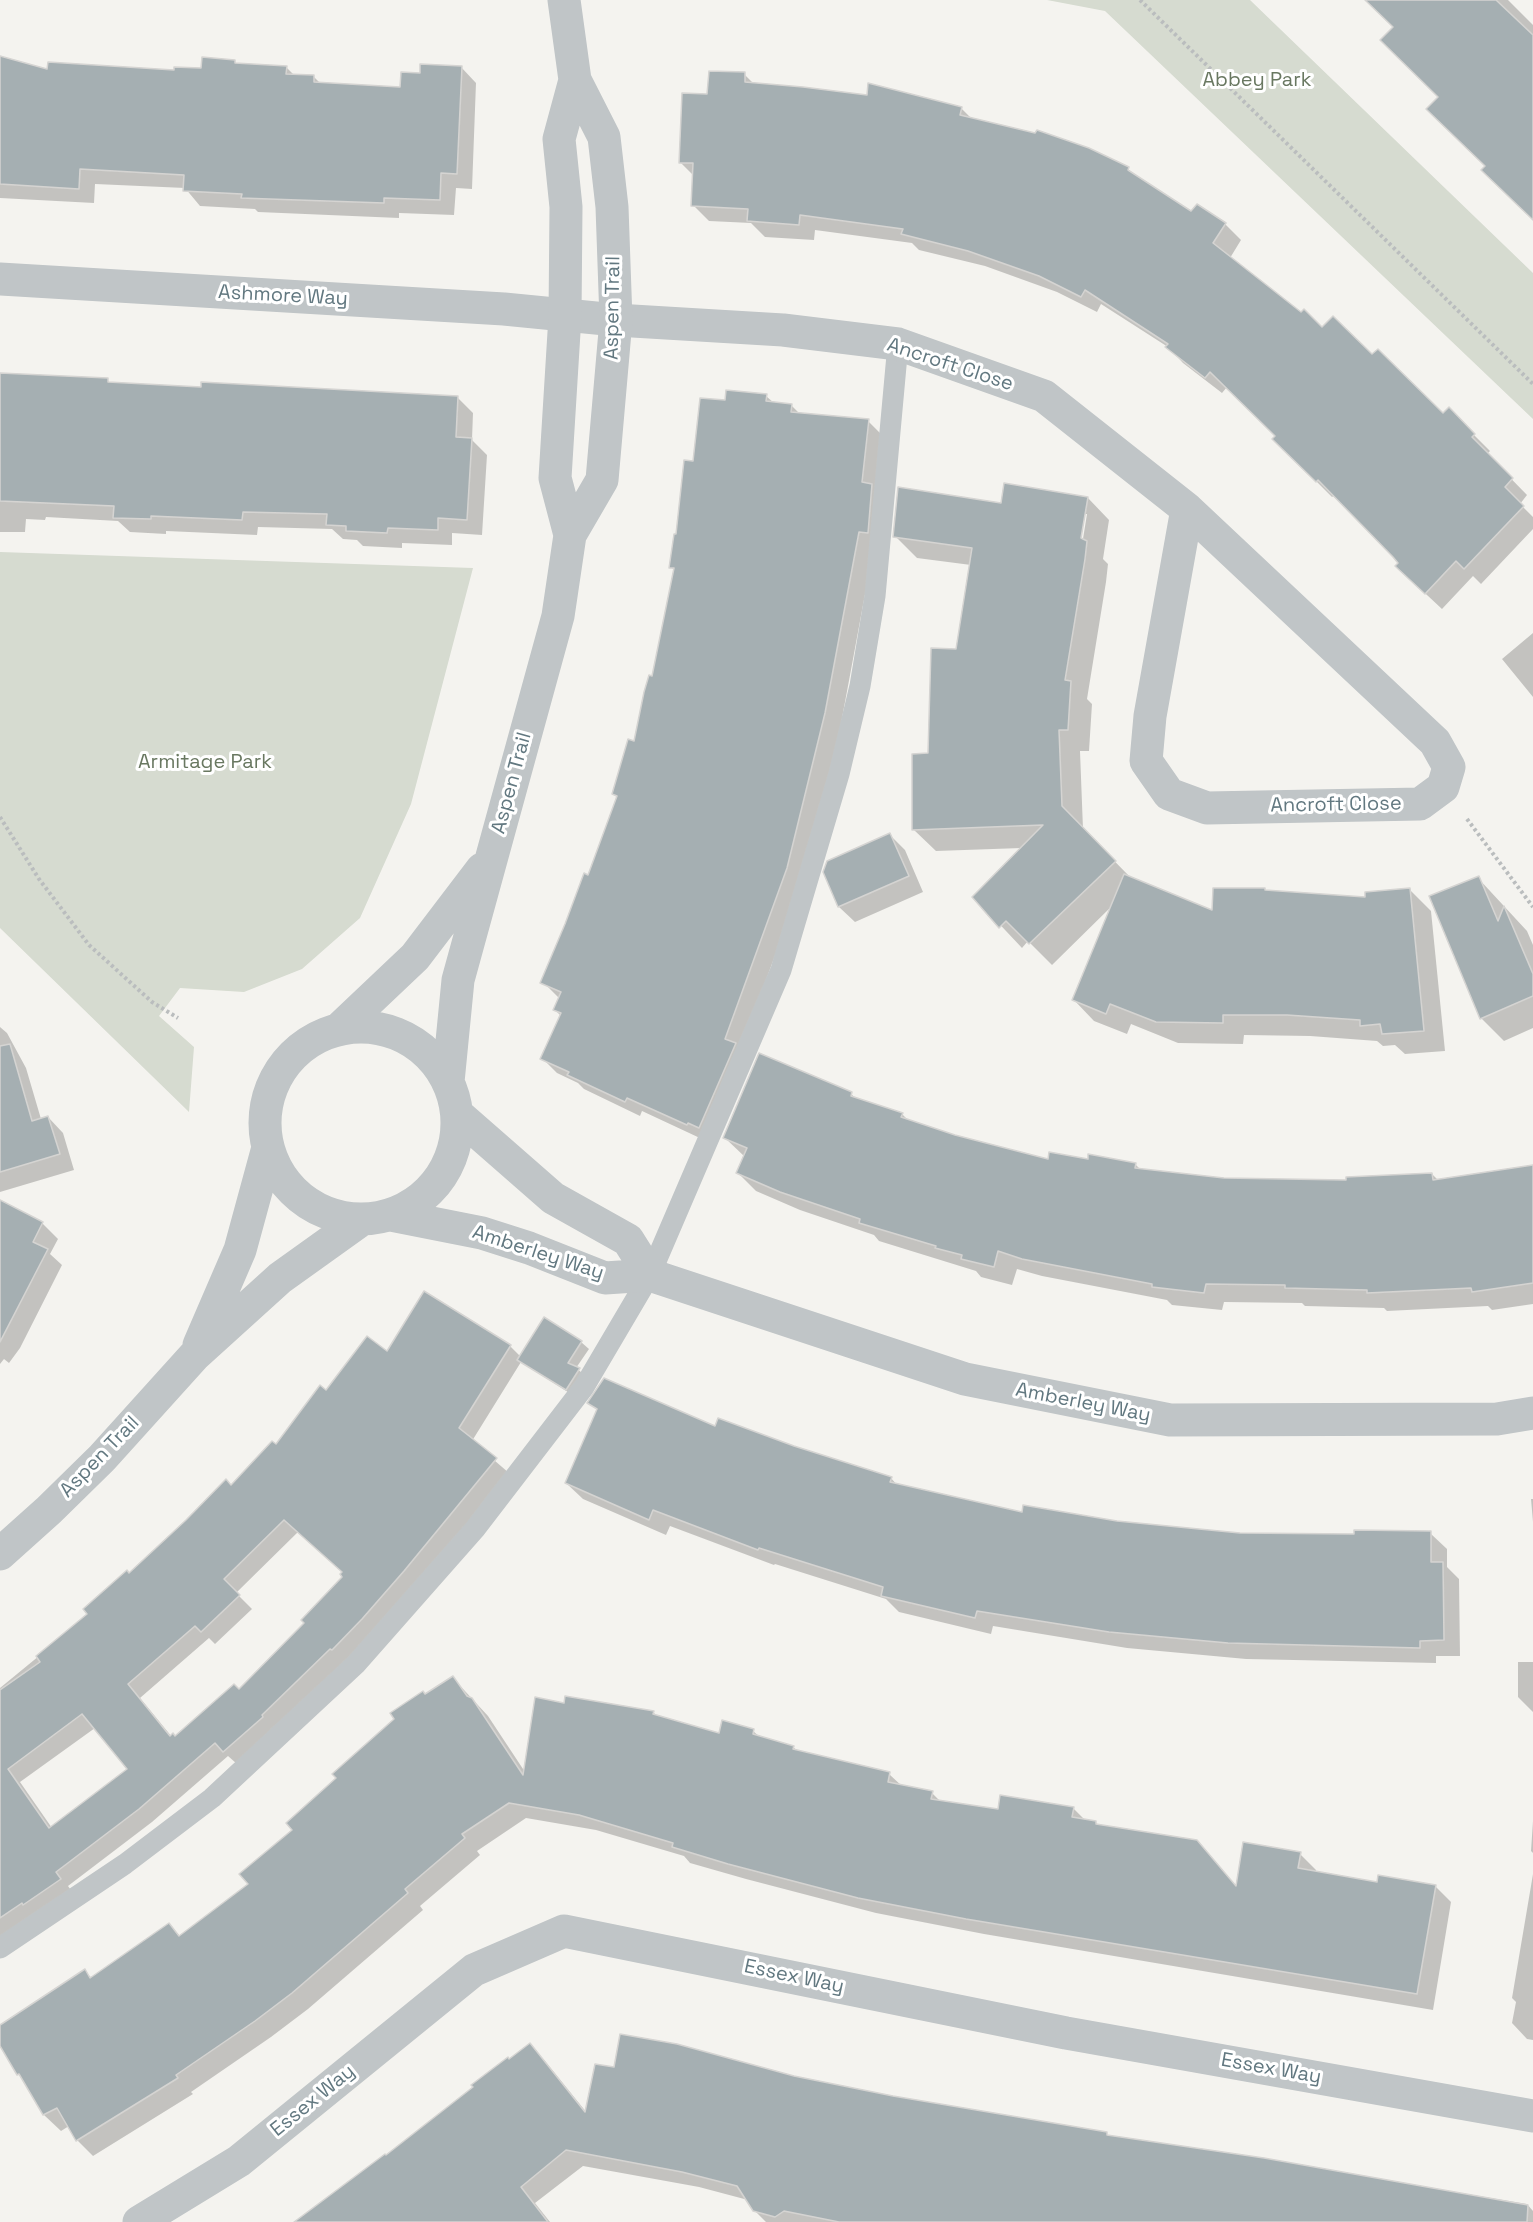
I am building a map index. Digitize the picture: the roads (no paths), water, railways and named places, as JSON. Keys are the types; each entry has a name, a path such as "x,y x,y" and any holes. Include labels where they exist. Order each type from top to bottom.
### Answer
{"street":[{"name":"Aspen Trail","path":"448,1082 458,980 558,616 570,535 602,480 616,320 612,207 604,137 575,80 564,0"},
{"name":"Aspen Trail","path":"570,535 555,478 565,316 566,207 559,139 575,80"},
{"name":"Ashmore Way","path":"0,279 504,309 565,316"},
{"name":"Ancroft Close","path":"565,316 783,330 898,344 1044,396 1187,510 1435,742 1449,767 1443,787 1420,804 1207,808 1169,795 1146,761 1150,716 1187,510"},
{"name":"Aspen Trail","path":"339,1029 415,957 492,856"},
{"name":"Aspen Trail","path":"0,1554 102,1458 195,1355 280,1278 376,1218 419,1201 441,1176 454,1146 457,1114 448,1082 430,1055 403,1036 371,1027 339,1029 308,1042 285,1063 270,1089 264,1120 267,1151 240,1250 195,1355"},
{"path":"457,1114 554,1198 628,1240 650,1275"},
{"name":"Aspen Trail","path":"267,1151 281,1179 303,1201 330,1215 376,1218"},
{"name":"Amberley Way","path":"376,1218 482,1233 529,1248 605,1278 650,1275 965,1379 1170,1420 1497,1419 1533,1413"},
{"name":"Essex Way","path":"140,2222 239,2161 474,1970 564,1931 1066,2033 1533,2116"}],"lane":[{"path":"0,1948 125,1864 212,1798 356,1664 475,1529 584,1387 650,1275 782,970 839,774 860,686 875,596 898,344"}],"park label":[{"name":"Abbey Park","path":"1257,81"},
{"name":"Armitage Park","path":"205,763"}]}
